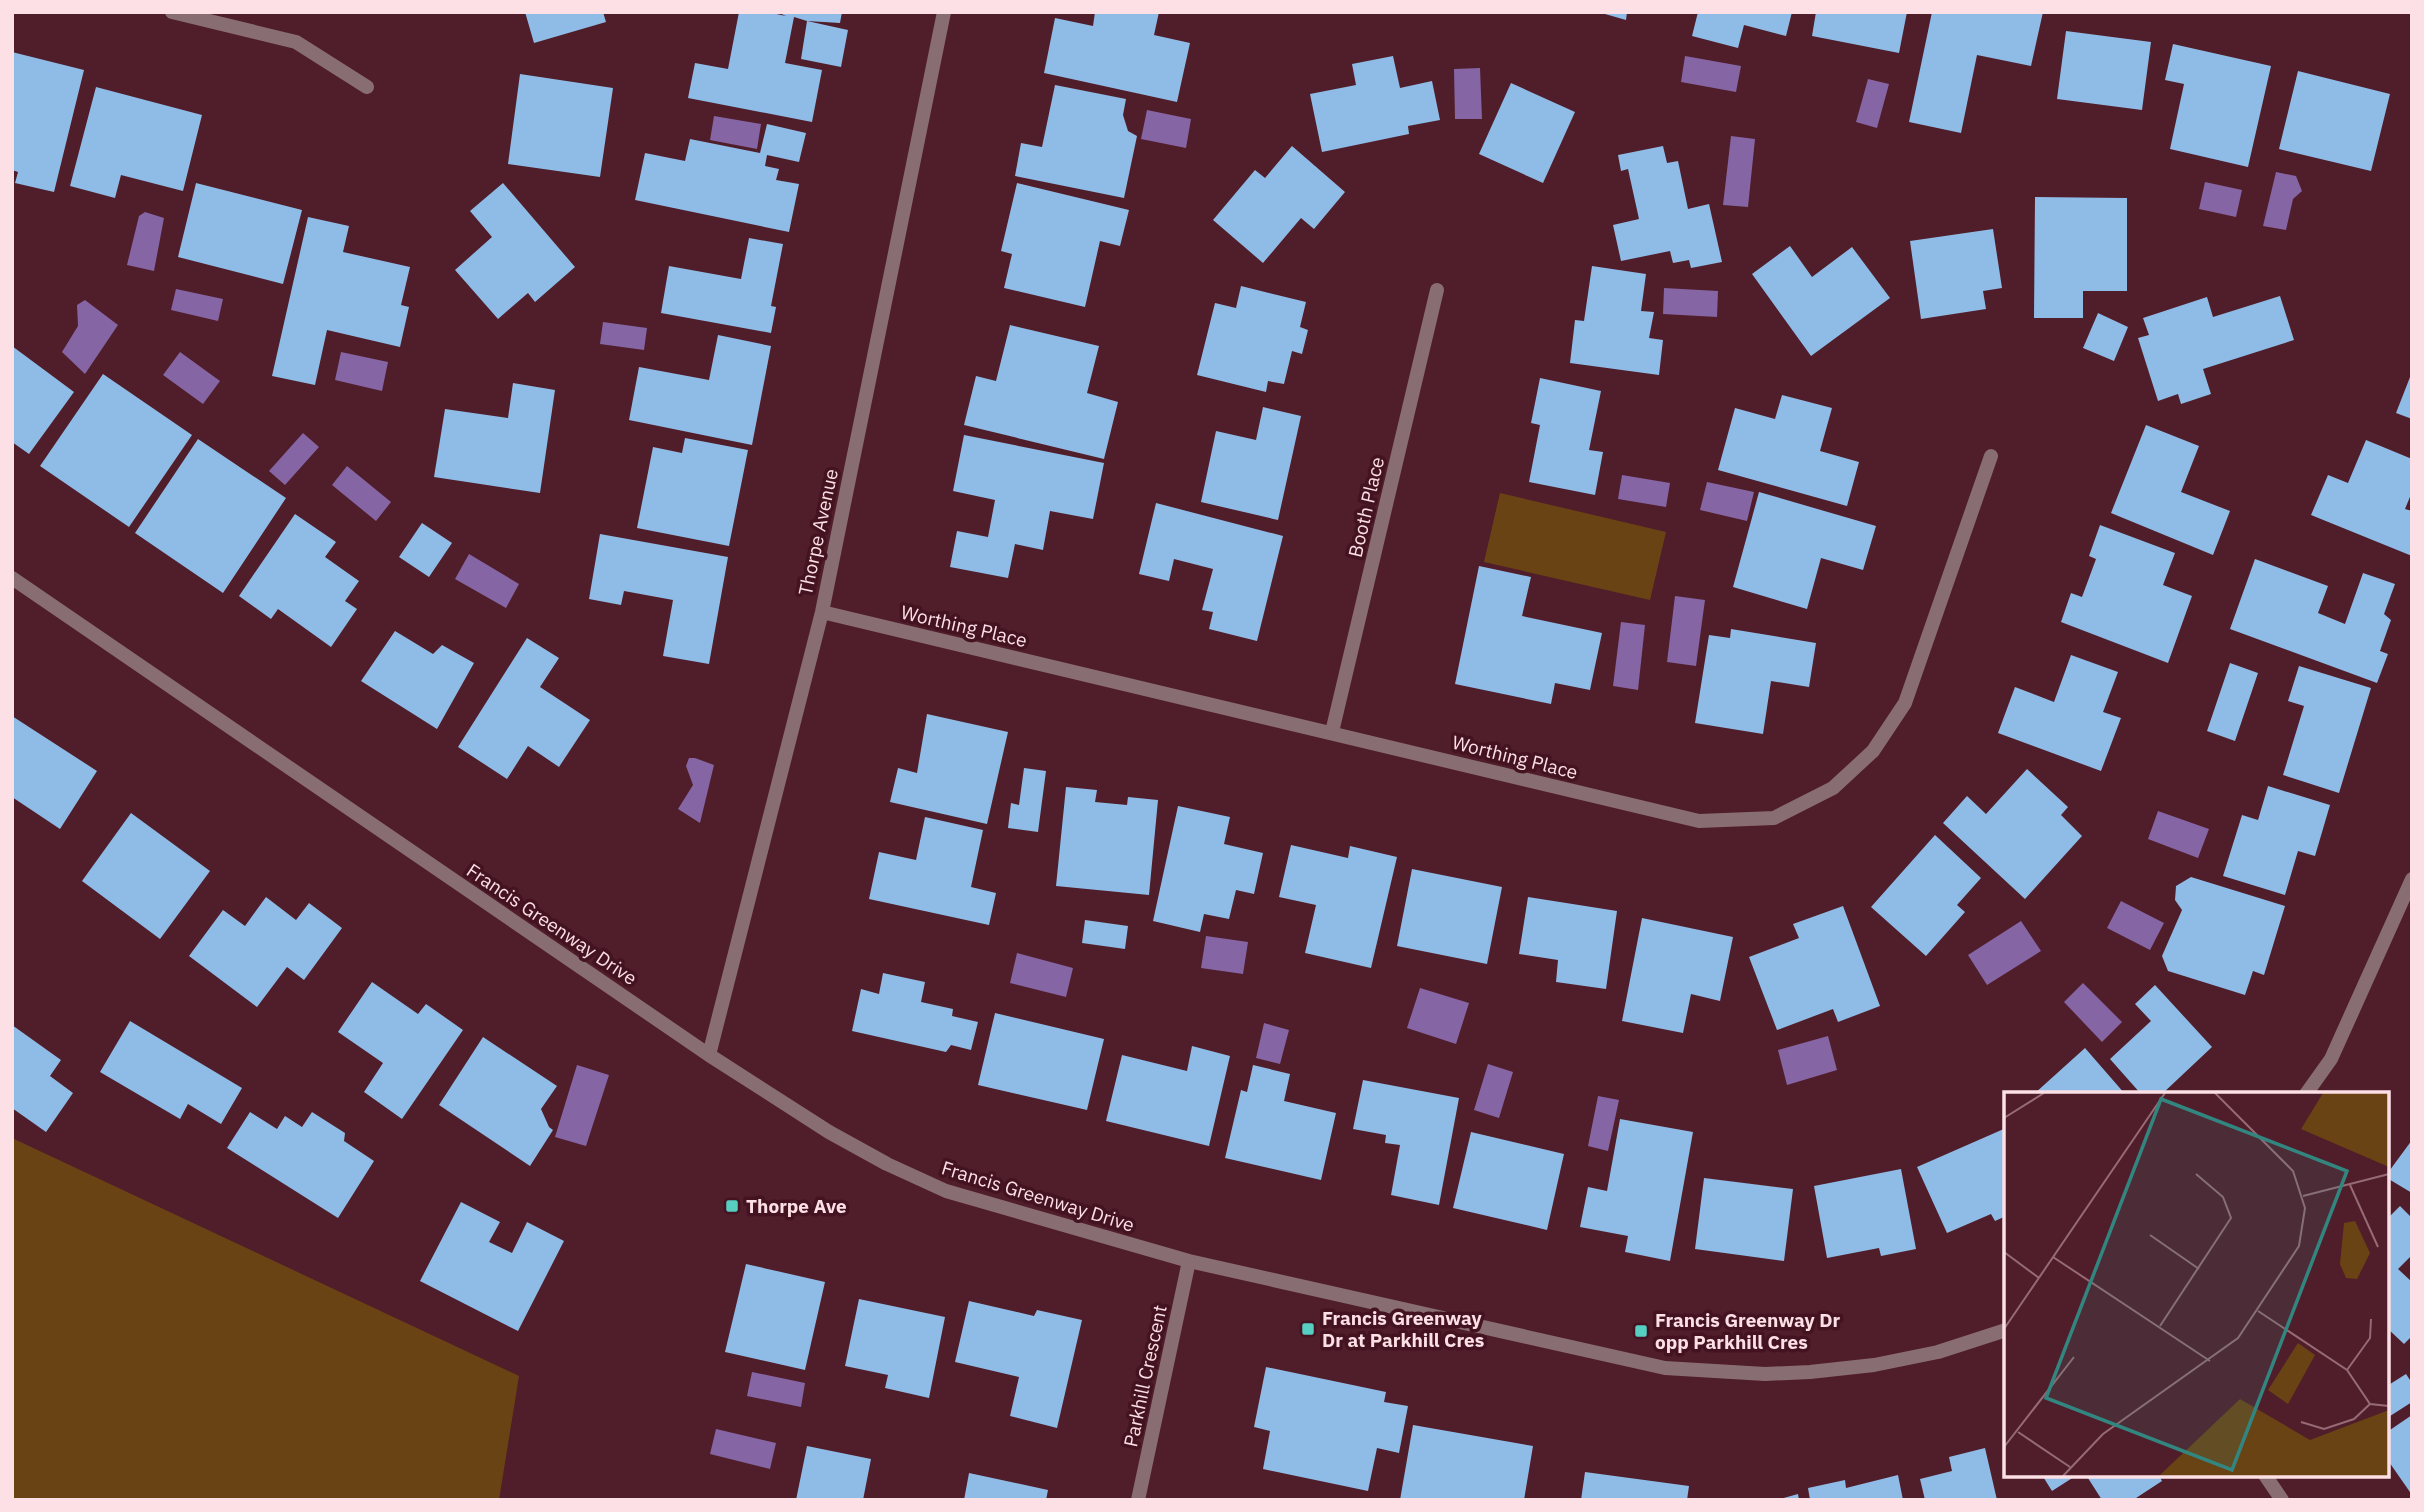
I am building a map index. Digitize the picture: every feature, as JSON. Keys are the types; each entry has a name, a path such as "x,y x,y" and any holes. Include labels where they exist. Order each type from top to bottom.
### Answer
{"street":[{"path":"172,12 296,42 367,87"},
{"name":"Thorpe Avenue","path":"709,1055 822,612 944,12"},
{"name":"Booth Place","path":"1332,732 1437,290"},
{"name":"Worthing Place","path":"822,612 1699,821 1774,818 1833,788 1873,751 1905,703 1991,456"},
{"name":"Francis Greenway Drive","path":"12,578 709,1055 829,1132 887,1164 946,1191 1189,1261 1619,1359 1677,1369 1765,1374 1874,1365 1938,1352 2004,1331"},
{"path":"2307,1092 2331,1059 2412,879"},
{"name":"Parkhill Crescent","path":"1138,1500 1189,1261"},
{"path":"2266,1477 2282,1500"}],"shaded area":[{"path":"1685,56 1741,66 1736,92 1681,82"},
{"path":"1480,68 1482,119 1455,119 1454,69"},
{"path":"1868,79 1889,84 1877,128 1856,122"},
{"path":"1147,110 1191,119 1186,148 1141,139"},
{"path":"714,116 761,124 757,149 710,140"},
{"path":"1731,136 1755,139 1748,207 1723,205"},
{"path":"2276,172 2296,176 2302,191 2293,199 2286,230 2263,226"},
{"path":"2205,182 2242,190 2236,217 2199,209"},
{"path":"145,212 164,218 154,271 127,265 139,216"},
{"path":"1664,288 1718,291 1717,317 1663,314"},
{"path":"176,289 223,299 218,321 171,310"},
{"path":"85,300 118,325 85,374 62,352 78,326 77,305"},
{"path":"603,322 647,328 644,350 600,344"},
{"path":"180,352 220,381 203,404 163,375"},
{"path":"341,352 388,362 382,391 335,380"},
{"path":"303,433 319,447 285,485 269,471"},
{"path":"347,466 391,502 376,521 332,485"},
{"path":"1622,475 1670,483 1666,507 1618,499"},
{"path":"1707,482 1754,492 1747,521 1700,510"},
{"path":"1500,493 1666,532 1650,600 1484,562"},
{"path":"469,554 519,584 506,608 455,579"},
{"path":"1675,596 1705,600 1696,666 1667,662"},
{"path":"1621,622 1645,625 1638,690 1613,686"},
{"path":"689,758 714,765 700,823 678,809 693,785 686,766"},
{"path":"2158,811 2209,829 2198,858 2148,839"},
{"path":"2121,901 2164,923 2150,950 2107,928"},
{"path":"2021,921 2041,951 1987,985 1968,955"},
{"path":"1206,936 1248,942 1243,974 1201,968"},
{"path":"1017,953 1073,968 1066,997 1010,983"},
{"path":"2083,983 2122,1022 2102,1042 2064,1002"},
{"path":"1420,988 1469,1003 1456,1044 1407,1028"},
{"path":"1264,1023 1289,1030 1280,1064 1256,1058"},
{"path":"1828,1036 1837,1070 1787,1085 1778,1050"},
{"path":"1488,1064 1513,1072 1499,1118 1474,1110"},
{"path":"577,1065 609,1075 586,1146 555,1137"},
{"path":"1598,1096 1619,1100 1608,1151 1588,1146"},
{"path":"12,1138 519,1376 499,1500 12,1500"},
{"path":"752,1372 805,1383 801,1407 747,1396"},
{"path":"716,1429 776,1443 770,1469 710,1454"}],"building":[{"path":"525,12 603,12 606,22 534,43"},
{"path":"739,12 767,12 786,16 777,12 842,12 840,23 807,21 794,17 785,63 822,70 812,122 688,98 695,63 728,69"},
{"path":"1095,12 1159,12 1154,35 1190,43 1177,102 1044,73 1055,18 1093,26"},
{"path":"1598,12 1627,12 1626,20"},
{"path":"1698,12 1792,12 1786,36 1744,25 1738,48 1692,36"},
{"path":"1816,12 1907,12 1899,53 1812,36"},
{"path":"1932,12 2043,12 2031,66 1977,55 1961,133 1909,122"},
{"path":"807,21 848,30 841,67 801,59"},
{"path":"2066,31 2151,42 2142,110 2057,99"},
{"path":"2173,44 2271,66 2248,167 2170,149 2184,84 2165,80"},
{"path":"12,52 84,70 54,192 15,183 18,172 12,170"},
{"path":"1393,56 1400,88 1432,81 1440,120 1408,126 1409,134 1322,152 1310,94 1356,85 1352,64"},
{"path":"2298,71 2390,94 2371,171 2279,149"},
{"path":"520,74 613,88 600,177 508,164"},
{"path":"1511,83 1575,112 1543,183 1479,154"},
{"path":"1055,85 1126,99 1123,115 1128,131 1137,136 1124,198 1015,176 1021,143 1042,147"},
{"path":"96,87 202,115 183,191 121,175 115,198 70,186"},
{"path":"767,124 806,133 799,162 767,155 765,166 779,169 776,180 799,184 789,232 635,200 645,153 685,161 690,139 760,153"},
{"path":"1292,146 1345,192 1314,229 1301,218 1263,263 1213,220 1255,170 1265,178"},
{"path":"1663,146 1667,163 1678,161 1688,209 1709,204 1722,262 1691,268 1689,260 1673,263 1670,251 1621,261 1613,225 1639,219 1628,169 1621,171 1618,155"},
{"path":"196,183 302,210 283,284 178,257"},
{"path":"503,183 575,267 535,302 528,293 498,319 455,270 492,237 470,211"},
{"path":"1017,183 1129,210 1120,246 1100,241 1085,307 1004,288 1012,254 1001,251"},
{"path":"2035,197 2127,198 2127,291 2083,291 2083,318 2034,318"},
{"path":"308,217 349,226 343,252 410,267 401,305 409,307 400,347 327,330 315,385 272,376"},
{"path":"1993,229 2002,288 1983,291 1986,309 1921,319 1910,241"},
{"path":"749,238 783,244 771,306 776,307 771,333 661,313 669,266 741,279"},
{"path":"1790,246 1812,277 1852,247 1890,298 1811,356 1752,274"},
{"path":"1592,266 1646,274 1641,311 1654,312 1649,338 1663,340 1659,375 1570,363 1575,320 1584,321"},
{"path":"1241,286 1306,302 1300,327 1308,330 1302,354 1292,351 1284,384 1268,381 1266,392 1197,375 1215,303 1236,308"},
{"path":"2280,296 2294,340 2203,369 2211,394 2181,404 2178,394 2158,401 2138,338 2149,335 2143,318 2207,297 2213,317"},
{"path":"2098,313 2128,327 2114,361 2083,348"},
{"path":"1010,325 1099,346 1087,393 1118,402 1104,459 964,425 976,376 996,381"},
{"path":"718,335 771,346 752,445 629,420 639,367 709,380"},
{"path":"12,346 74,392 29,454 12,442"},
{"path":"2412,372 2412,419 2396,413"},
{"path":"103,374 192,435 129,527 40,466"},
{"path":"1540,378 1601,391 1589,450 1603,452 1595,495 1529,482 1540,425 1531,423"},
{"path":"513,383 555,390 540,493 434,477 445,409 508,418"},
{"path":"1782,395 1832,408 1820,451 1859,462 1847,506 1718,470 1735,408 1775,419"},
{"path":"1263,407 1301,416 1278,520 1201,502 1216,431 1256,440"},
{"path":"2146,425 2199,446 2181,492 2230,511 2213,555 2111,513"},
{"path":"964,435 1104,463 1093,519 1050,511 1043,550 1015,544 1008,578 950,567 957,531 988,537 995,500 953,491"},
{"path":"685,438 748,450 729,546 637,528 653,447 682,453"},
{"path":"198,439 286,498 223,593 135,533"},
{"path":"2366,440 2412,459 2412,492 2405,509 2412,511 2412,556 2311,515 2328,475 2348,483"},
{"path":"1759,492 1876,526 1863,570 1821,558 1807,609 1733,587"},
{"path":"1156,503 1283,536 1257,641 1209,629 1213,612 1202,610 1213,569 1174,559 1169,581 1139,574"},
{"path":"295,514 336,542 325,557 359,581 345,601 357,609 331,647 278,609 271,619 239,596"},
{"path":"422,523 452,543 429,577 399,557"},
{"path":"2100,525 2175,553 2163,585 2192,596 2168,663 2061,622 2071,593 2082,597 2096,559 2089,556"},
{"path":"600,534 728,557 709,664 663,656 673,600 624,591 621,605 589,599"},
{"path":"2255,559 2328,586 2318,613 2345,624 2363,573 2395,584 2384,614 2391,620 2380,651 2388,654 2377,683 2230,629"},
{"path":"1479,566 1531,577 1522,616 1602,633 1590,690 1555,683 1551,704 1455,684"},
{"path":"1731,629 1816,643 1809,687 1771,681 1763,734 1695,723 1709,635 1730,638"},
{"path":"395,631 433,654 442,645 474,663 437,729 361,681"},
{"path":"527,638 559,658 540,687 590,720 559,767 528,746 507,779 458,747"},
{"path":"2071,655 2118,672 2103,712 2121,718 2101,771 1998,733 2015,687 2054,702"},
{"path":"2230,663 2258,673 2235,741 2207,731"},
{"path":"2299,666 2371,688 2339,793 2283,775 2304,706 2288,701"},
{"path":"927,714 1008,732 987,824 890,802 898,768 917,773"},
{"path":"12,716 97,771 60,829 12,797"},
{"path":"1024,768 1046,771 1038,832 1008,828 1011,803 1019,805"},
{"path":"2027,769 2068,807 2061,815 2082,836 2025,899 1943,823 1967,796 1986,814"},
{"path":"2268,786 2330,805 2315,856 2298,851 2285,895 2223,876 2242,815 2258,820"},
{"path":"1066,787 1097,790 1095,802 1127,805 1128,797 1158,800 1149,895 1056,886"},
{"path":"1178,806 1230,817 1224,844 1263,853 1254,894 1236,890 1229,919 1204,914 1200,932 1153,921"},
{"path":"131,813 210,871 160,939 82,881"},
{"path":"925,817 983,830 971,887 996,893 989,925 869,899 879,852 916,860"},
{"path":"1935,835 1981,878 1957,905 1965,912 1926,956 1871,907"},
{"path":"1291,845 1348,858 1350,846 1397,857 1371,968 1305,953 1316,905 1279,897"},
{"path":"1412,869 1502,887 1487,964 1397,946"},
{"path":"2191,877 2285,906 2264,975 2253,971 2245,995 2168,971 2162,956 2182,910 2175,900 2176,886"},
{"path":"266,897 296,920 309,903 342,928 304,980 287,967 257,1007 189,956 223,910 245,926"},
{"path":"1528,897 1617,911 1606,989 1556,982 1558,960 1519,954"},
{"path":"1843,906 1880,1006 1838,1022 1833,1009 1777,1030 1749,957 1799,938 1793,924"},
{"path":"1642,918 1733,937 1720,1001 1691,994 1683,1033 1622,1021"},
{"path":"1085,920 1128,926 1125,949 1082,943"},
{"path":"883,973 925,982 921,1002 953,1009 952,1016 978,1022 971,1050 951,1045 946,1052 852,1031 861,989 879,994"},
{"path":"372,982 418,1014 426,1004 463,1030 402,1119 364,1092 383,1063 338,1032"},
{"path":"2155,985 2212,1047 2164,1092 2139,1092 2110,1059 2151,1021 2135,1004"},
{"path":"995,1013 1104,1039 1087,1110 978,1085"},
{"path":"130,1021 242,1088 221,1124 188,1104 180,1119 100,1072"},
{"path":"12,1025 61,1060 50,1076 73,1093 46,1132 12,1108"},
{"path":"483,1037 557,1086 541,1109 553,1130 530,1166 439,1105"},
{"path":"1192,1046 1230,1056 1209,1146 1106,1121 1122,1055 1187,1071"},
{"path":"2085,1048 2123,1092 2036,1092"},
{"path":"1253,1065 1290,1074 1284,1101 1336,1113 1321,1180 1225,1158 1241,1090 1247,1092"},
{"path":"1363,1080 1459,1098 1439,1205 1391,1195 1400,1145 1385,1143 1386,1135 1353,1129"},
{"path":"250,1112 277,1129 285,1116 302,1127 312,1112 345,1133 344,1141 374,1161 338,1218 227,1148"},
{"path":"1620,1119 1693,1132 1670,1261 1625,1252 1628,1236 1580,1227 1588,1187 1607,1191"},
{"path":"2004,1129 2004,1217 1995,1221 1991,1214 1947,1233 1917,1167"},
{"path":"1471,1132 1564,1154 1547,1230 1453,1208"},
{"path":"2412,1140 2412,1193 2389,1179 2389,1171"},
{"path":"1901,1169 1916,1249 1881,1256 1879,1248 1827,1258 1814,1186"},
{"path":"1704,1178 1793,1189 1784,1261 1695,1249"},
{"path":"461,1202 500,1222 489,1242 512,1253 527,1222 564,1241 518,1331 420,1281"},
{"path":"2400,1206 2412,1218 2412,1255 2398,1269 2412,1282 2412,1336 2404,1344 2389,1330 2389,1217"},
{"path":"746,1264 825,1282 805,1370 725,1352"},
{"path":"859,1299 945,1317 929,1398 885,1388 888,1375 845,1366"},
{"path":"969,1301 1034,1316 1037,1310 1082,1320 1057,1428 1010,1416 1019,1377 955,1362"},
{"path":"1266,1367 1386,1392 1384,1402 1408,1406 1399,1453 1377,1448 1368,1491 1263,1469 1270,1431 1254,1427"},
{"path":"2406,1374 2412,1383 2412,1402 2389,1417 2389,1385"},
{"path":"2412,1415 2412,1495 2389,1462 2389,1431"},
{"path":"1413,1425 1533,1446 1524,1500 1400,1500"},
{"path":"807,1446 871,1459 863,1500 796,1500"},
{"path":"1985,1448 1997,1500 1925,1500 1920,1479 1952,1471 1949,1457"},
{"path":"1585,1472 1689,1486 1687,1500 1581,1500"},
{"path":"969,1473 1048,1490 1046,1500 964,1500"},
{"path":"1898,1475 1903,1500 1810,1500 1808,1488 1845,1480 1846,1488"},
{"path":"2043,1477 2074,1477 2052,1491"},
{"path":"2087,1477 2160,1477 2162,1481 2133,1500 2102,1500"},
{"path":"1798,1494 1799,1500 1780,1500 1780,1499"}],"place":[{"name":"Thorpe Ave","path":"732,1206"},
{"name":"Francis Greenway Dr at Parkhill Cres","path":"1308,1329"},
{"name":"Francis Greenway Dr opp Parkhill Cres","path":"1641,1331"}]}
